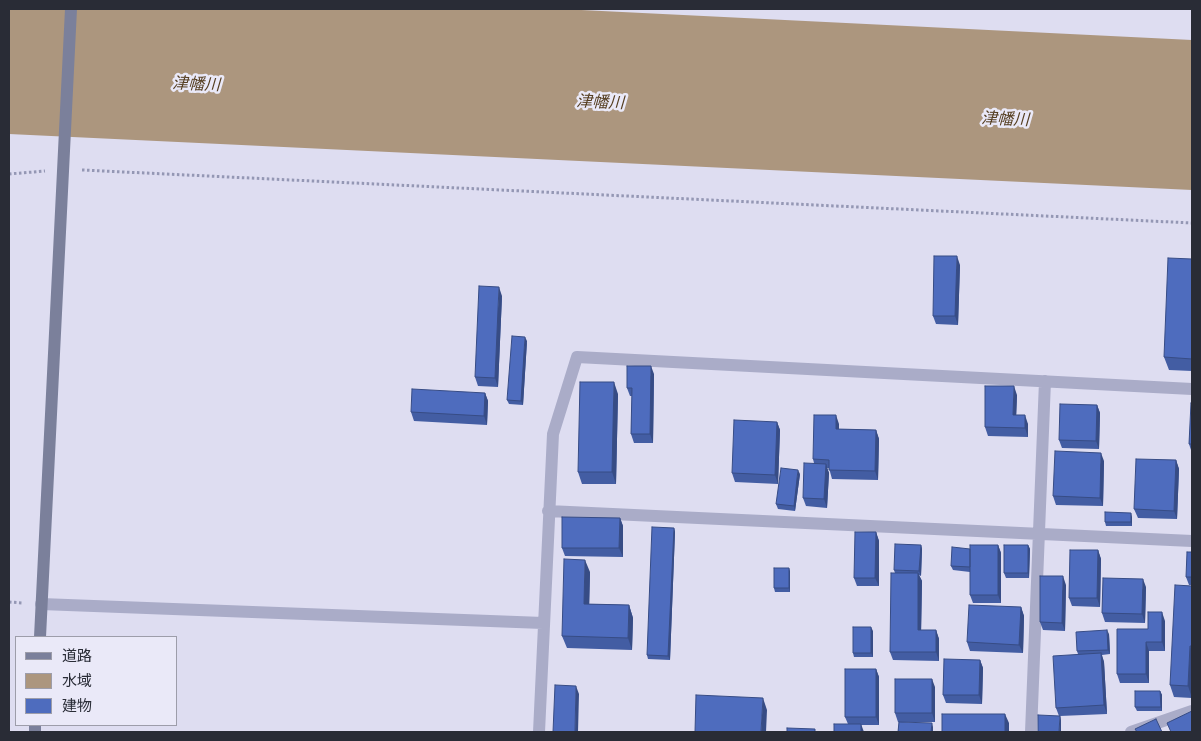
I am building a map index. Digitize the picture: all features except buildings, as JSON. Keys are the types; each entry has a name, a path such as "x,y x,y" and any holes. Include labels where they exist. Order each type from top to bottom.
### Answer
{"street":[{"path":"40,636 71,9"},
{"path":"539,732 553,434 577,357 1192,388"},
{"path":"1031,732 1045,381"},
{"path":"548,511 1192,541"},
{"path":"41,604 543,623"},
{"path":"1131,732 1192,711"}],"path":[{"path":"9,174 64,163 1192,223"}],"water":[{"name":"津幡川","path":"9,9 561,9 1192,40 1192,190 9,134"}]}
